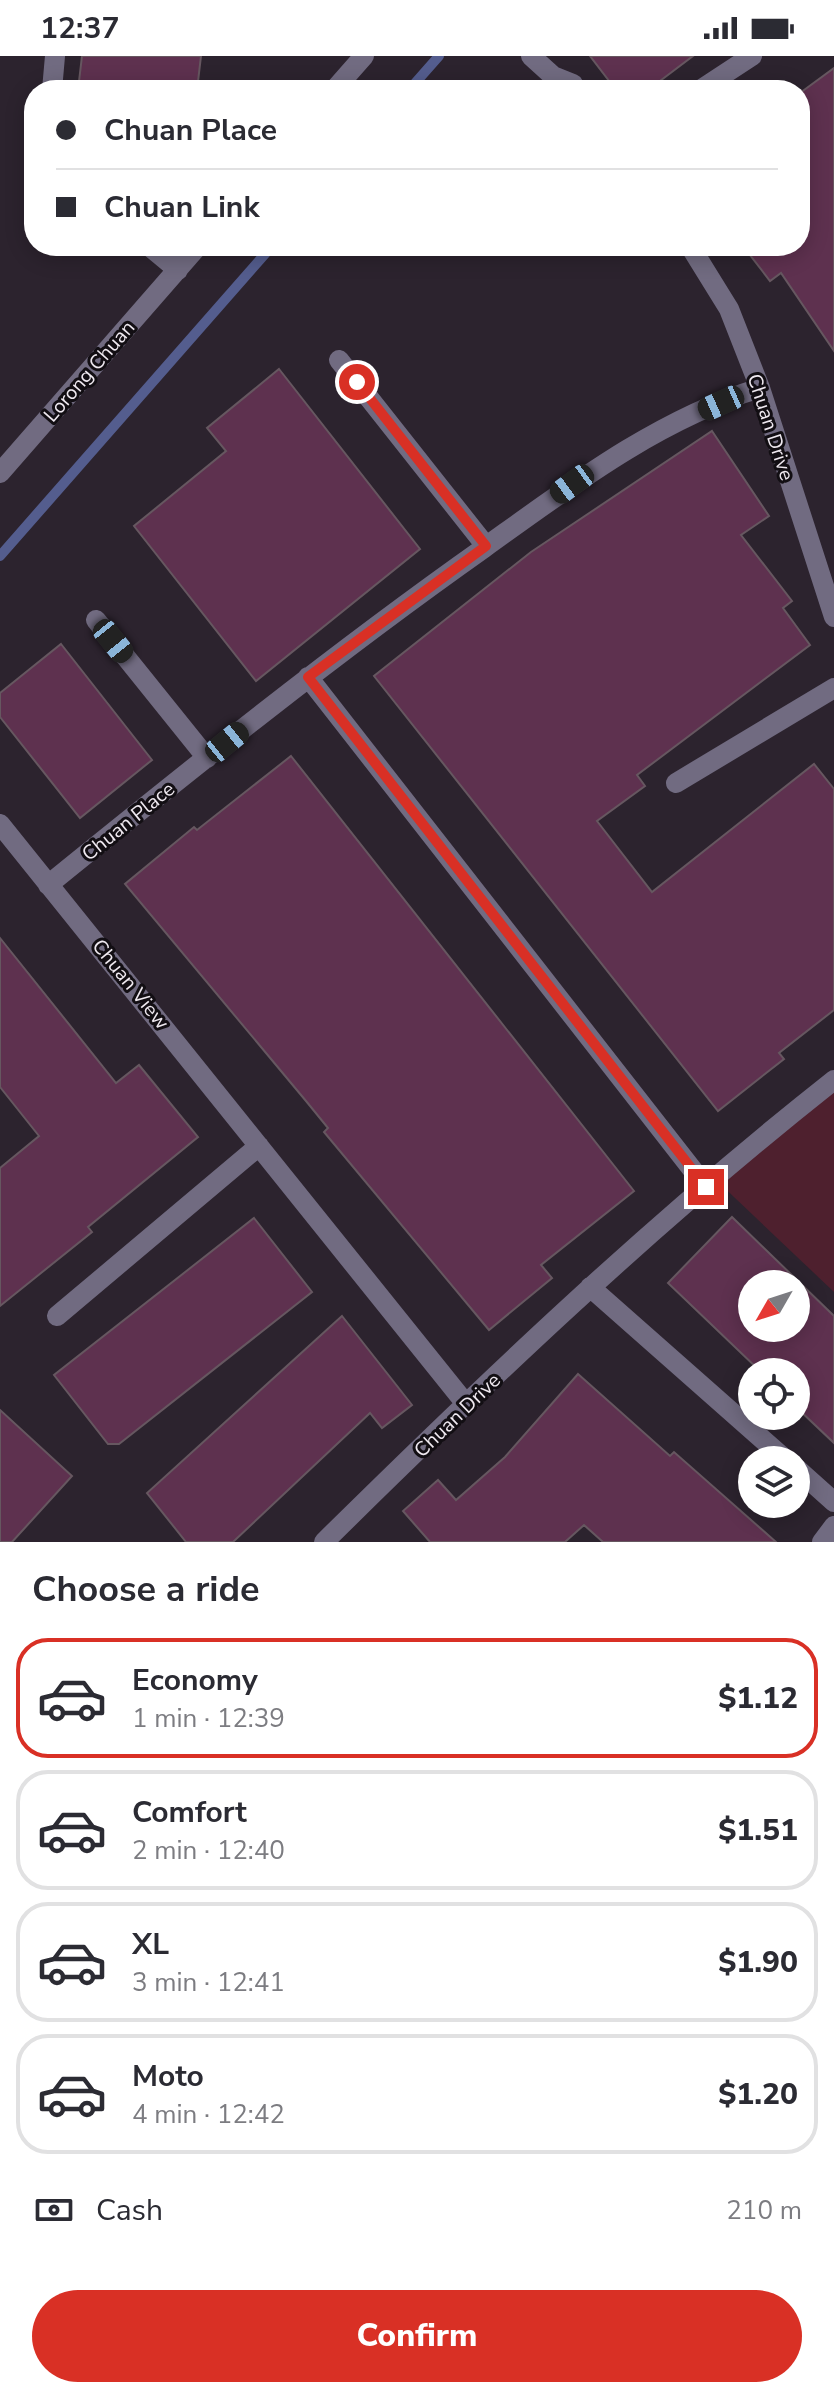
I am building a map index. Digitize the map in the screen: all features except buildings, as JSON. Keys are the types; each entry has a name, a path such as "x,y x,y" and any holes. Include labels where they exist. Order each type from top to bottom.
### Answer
{"street":[{"path":"53,80 55,56"},
{"path":"343,80 364,56"},
{"path":"531,56 561,80"},
{"path":"552,56 571,80"},
{"path":"715,80 752,56"},
{"path":"161,256 178,270"},
{"name":"Lorong Chuan","path":"0,473 190,256"},
{"name":"Chuan Drive","path":"696,256 729,309 760,388 834,617"},
{"path":"339,360 486,546"},
{"name":"Chuan Place","path":"48,885 308,677 572,484 667,429 760,388"},
{"path":"96,620 207,758"},
{"path":"308,677 706,1187"},
{"path":"676,783 834,688"},
{"name":"Chuan View","path":"0,824 466,1404"},
{"name":"Chuan Drive","path":"324,1542 590,1287 725,1167 834,1080"},
{"path":"57,1316 259,1146"},
{"path":"590,1287 770,1446"},
{"path":"810,1481 834,1502"},
{"path":"822,1542 834,1526"}],"shaded area":[{"path":"834,1085 834,1292 715,1179"}],"waterway":[{"path":"418,80 439,56"},
{"path":"0,556 263,256"}],"route":[{"path":"357,382 486,546 308,677 706,1187"}]}
